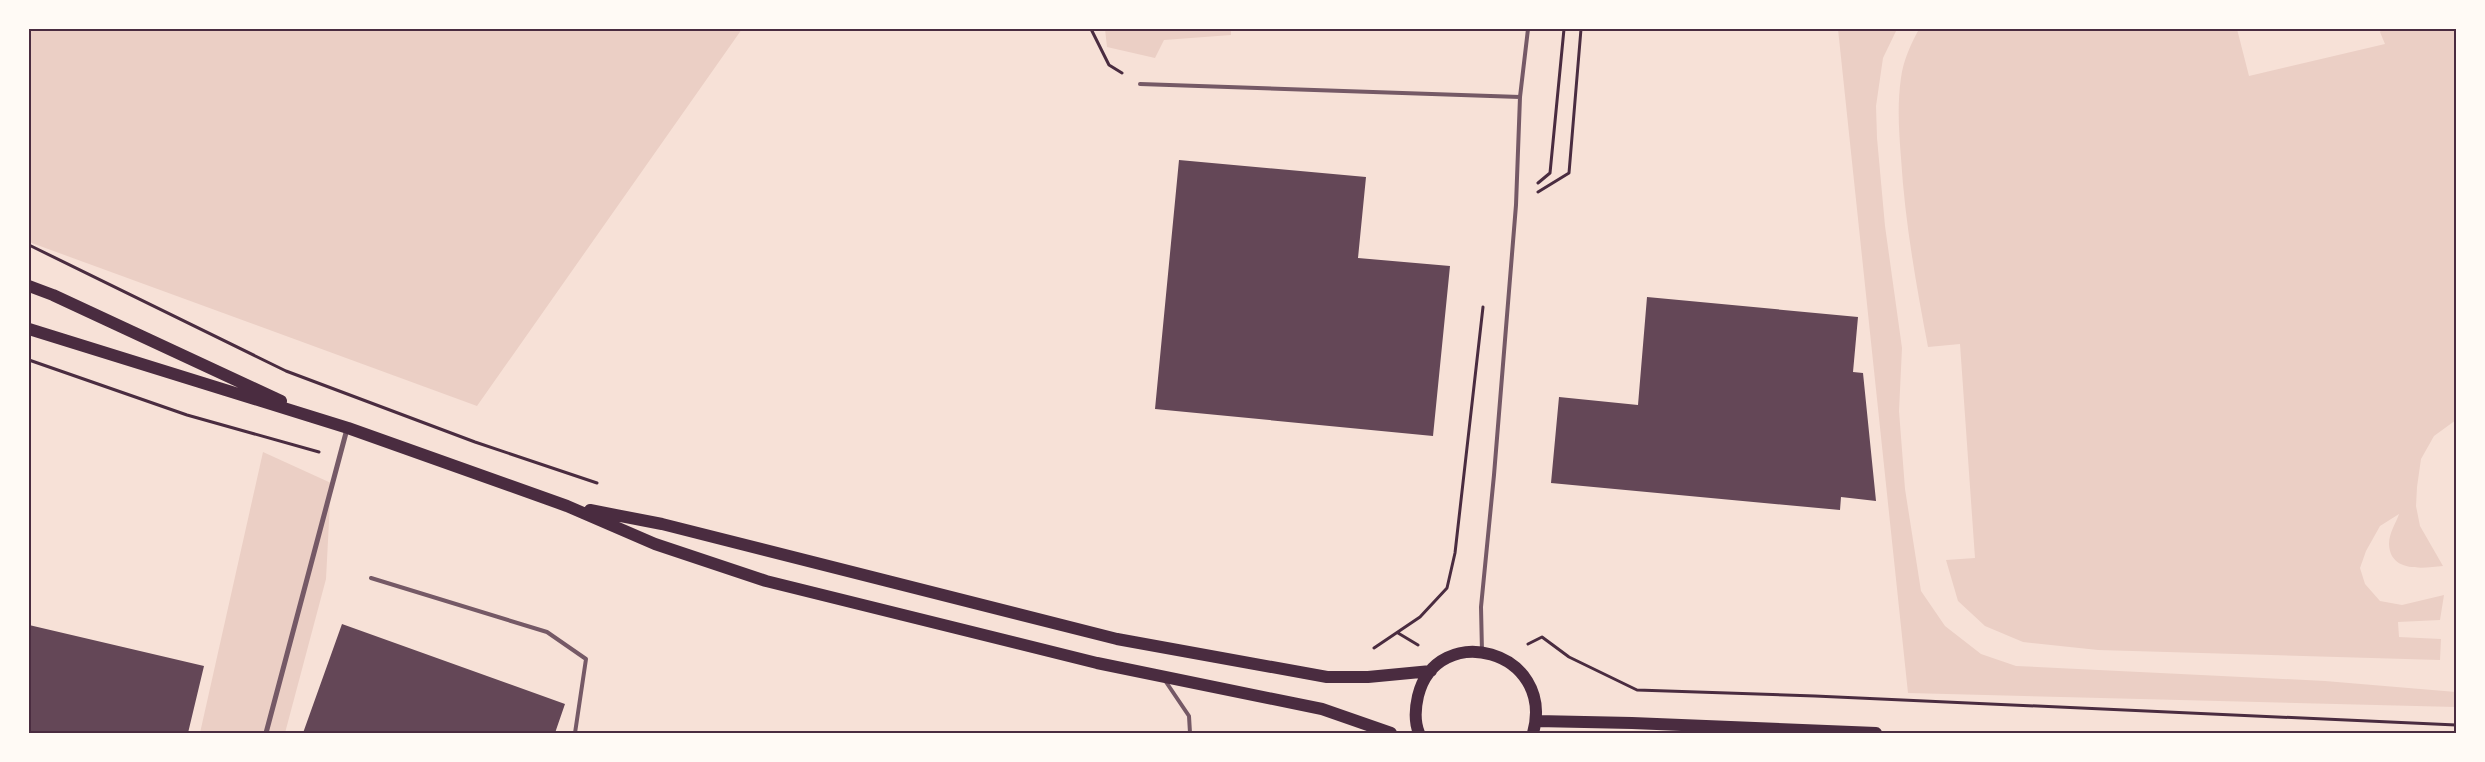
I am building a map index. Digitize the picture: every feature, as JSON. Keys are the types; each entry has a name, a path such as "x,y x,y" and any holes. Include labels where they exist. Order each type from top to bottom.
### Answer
{"main road":[{"path":"29,286 53,295 326,422"},
{"path":"29,329 348,428 566,506 655,544 766,581 892,614 1162,678 1322,710 1390,733"},
{"path":"566,506 662,524 1117,639 1327,677 1431,672"},
{"path":"1419,733 1416,726 1415,707 1420,687 1431,672 1445,660 1463,653 1482,652 1501,657 1518,667 1529,683 1536,701 1535,727 1632,723 1876,733"}],"street":[{"path":"266,733 348,428"}],"lane":[{"path":"1482,652 1481,607 1486,574 1516,205 1520,97 1528,29"},
{"path":"1140,84 1520,97"},
{"path":"371,578 547,632 586,659 578,721 574,733"},
{"path":"1162,678 1189,716 1190,733"}],"path":[{"path":"1091,29 1109,65 1140,84"},
{"path":"1516,205 1550,172 1564,29"},
{"path":"1516,205 1568,173 1581,29"},
{"path":"29,245 286,371 475,442 600,484"},
{"path":"1366,649 1376,648 1420,618 1447,588 1455,553 1484,306"},
{"path":"29,360 186,415 339,457"},
{"path":"1501,657 1542,637 1568,657 1637,690 1815,696 2456,725"}],"shaded area":[{"path":"29,29 742,29 477,406 29,242"},
{"path":"1105,29 1231,29 1231,35 1164,40 1155,58 1107,47"},
{"path":"1838,29 1897,29 1883,58 1876,106 1885,226 1902,348 1899,411 1905,489 1921,591 1945,626 1981,654 2016,666 2325,681 2456,692 2456,707 1908,693"},
{"path":"1919,29 2237,29 2249,76 2385,44 2380,32 2382,29 2456,29 2456,420 2434,436 2421,459 2416,506 2420,526 2443,566 2409,567 2395,560 2391,553 2389,540 2399,514 2380,526 2366,551 2360,568 2365,584 2380,601 2402,605 2444,595 2440,620 2398,622 2399,637 2441,639 2440,660 2098,650 2023,642 1985,626 1958,601 1946,560 1975,558 1960,344 1928,347 1908,229 1900,148 1899,108 1901,78 1908,53"},
{"path":"263,452 331,483 326,579 285,733 200,733"}],"building":[{"path":"1179,160 1366,177 1358,258 1450,266 1433,436 1155,409"},
{"path":"1647,297 1858,317 1853,372 1863,373 1876,501 1841,497 1840,510 1551,483 1559,397 1638,405"},
{"path":"342,624 565,704 555,733 303,733"},
{"path":"29,625 204,666 188,733 29,733"}]}
